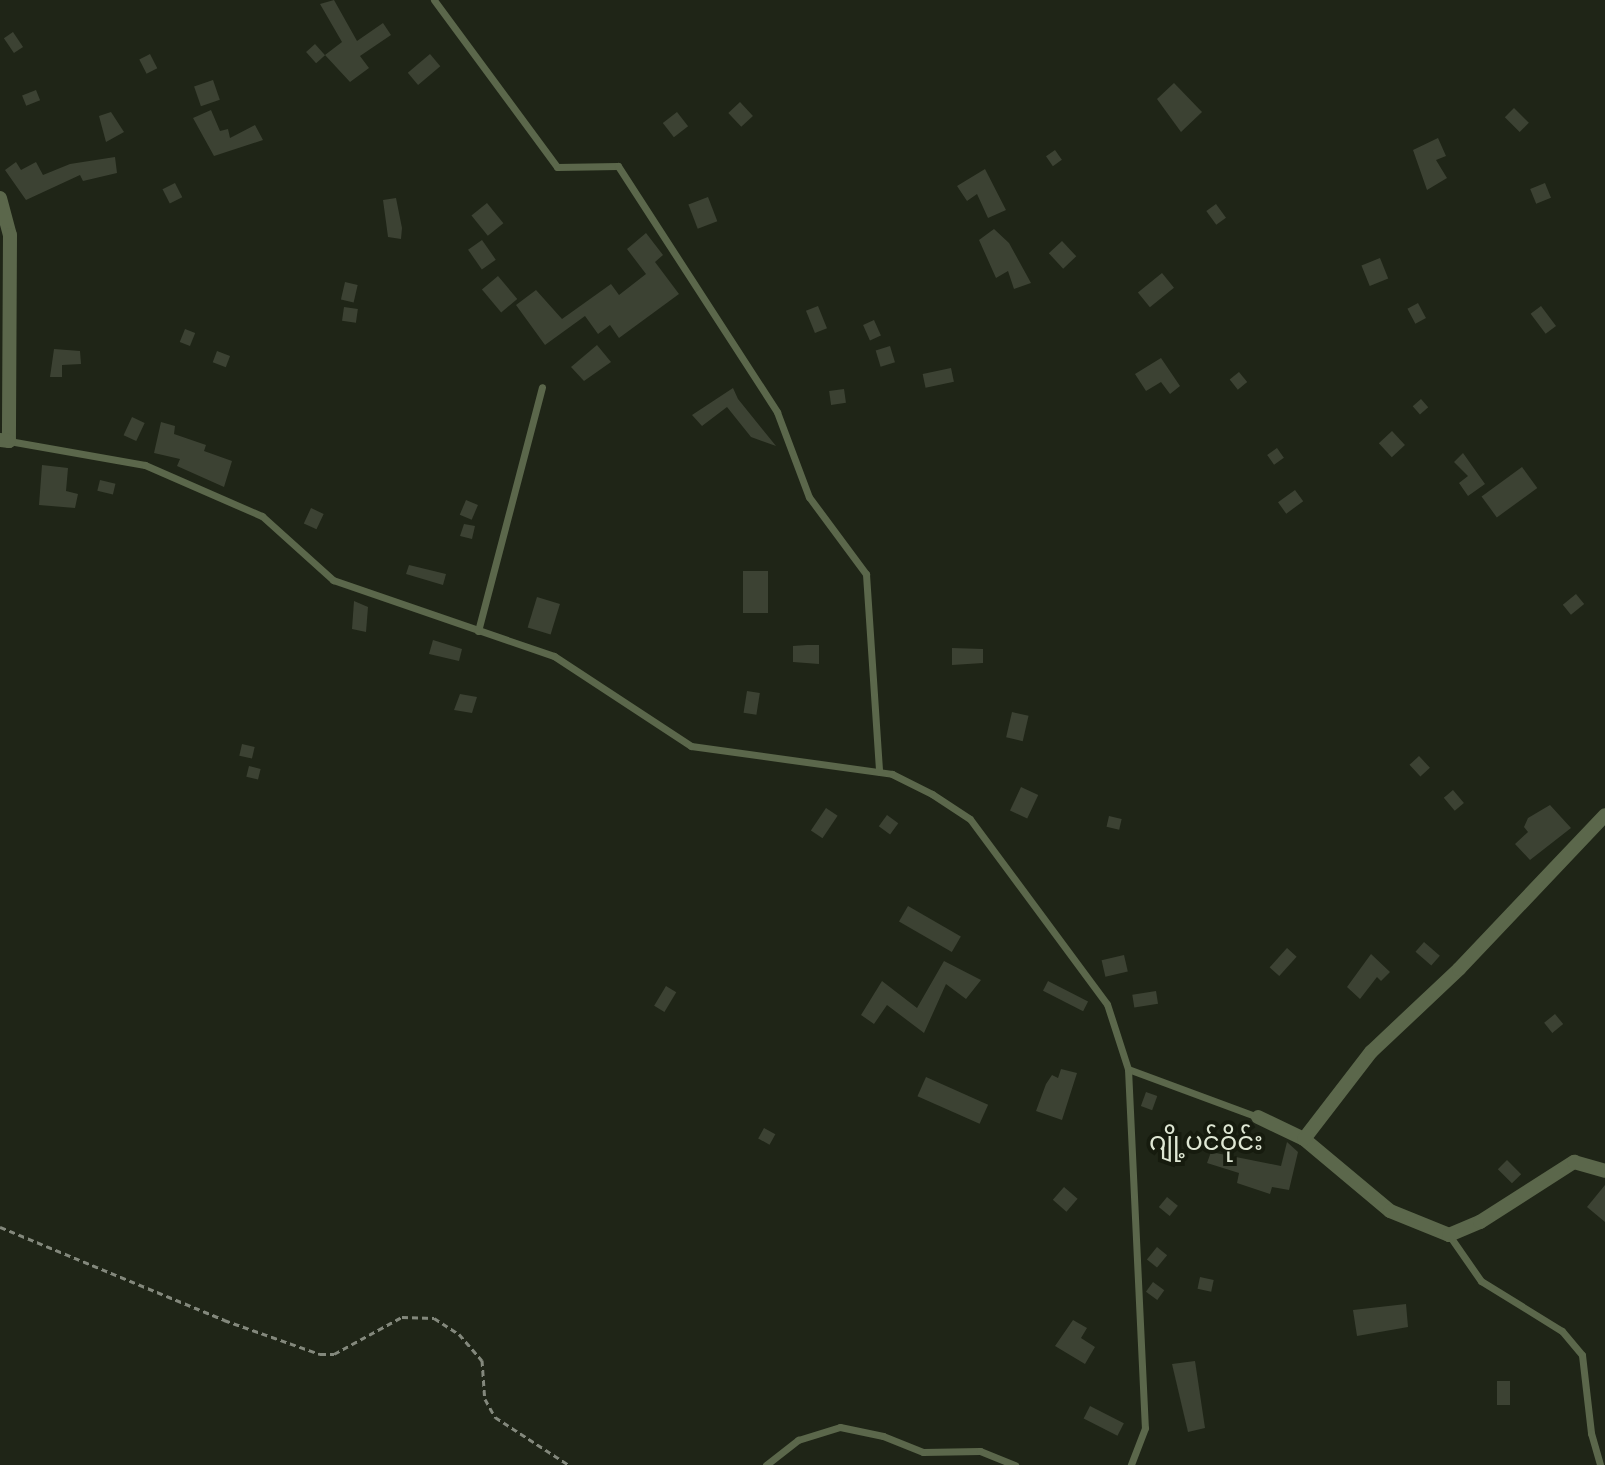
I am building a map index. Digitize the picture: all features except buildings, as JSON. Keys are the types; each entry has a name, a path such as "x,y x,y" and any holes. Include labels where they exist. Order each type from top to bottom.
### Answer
{"street":[{"path":"0,198 10,235 5,441"},
{"path":"1304,1139 1371,1052 1459,969 1605,815"},
{"path":"1258,1117 1304,1139 1390,1211 1449,1235 1480,1222 1574,1162 1605,1171"}],"lane":[{"path":"434,0 557,167 618,166 683,260 777,412 809,497 866,574 879,772"},
{"path":"478,631 542,387"},
{"path":"5,441 145,465 262,516 333,580 554,656 691,746 879,772 970,819 1107,1004 1128,1069 1145,1428 1131,1465"},
{"path":"1128,1069 1258,1117"},
{"path":"1449,1235 1481,1281 1562,1331 1582,1355 1591,1433 1600,1465"},
{"path":"766,1465 798,1440 840,1427 883,1436 923,1452 980,1451 1015,1465"}],"path":[{"path":"0,1227 224,1320 320,1354 334,1354 402,1317 434,1318 459,1334 482,1360 485,1399 495,1417 569,1465"}],"district":[{"name":"ဂျို့ပင်ဝိုင်း","path":"1206,1141"}]}
